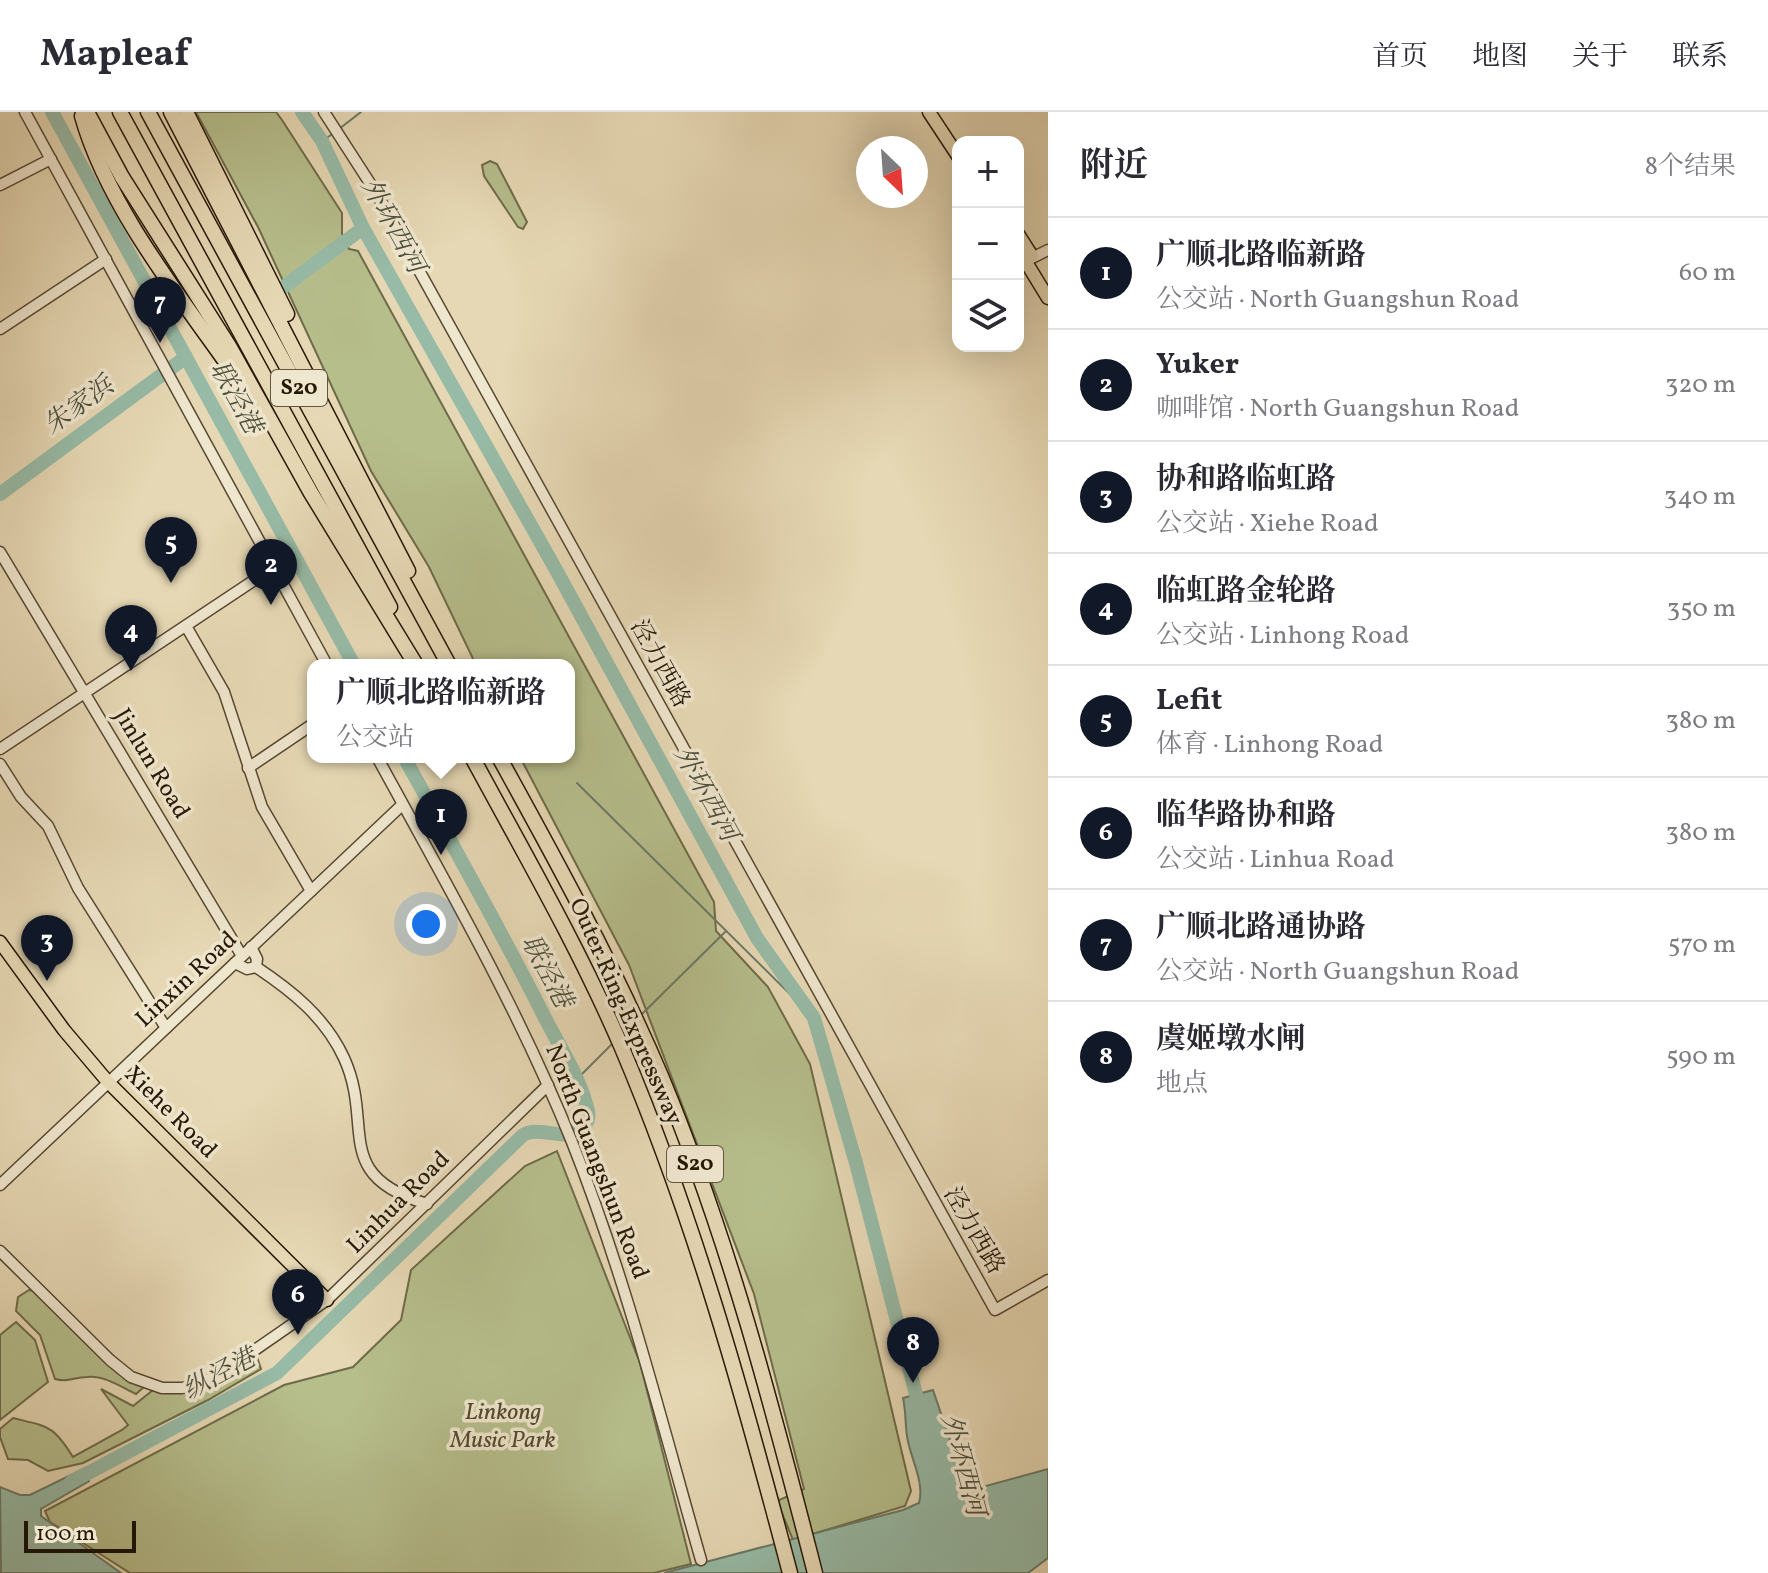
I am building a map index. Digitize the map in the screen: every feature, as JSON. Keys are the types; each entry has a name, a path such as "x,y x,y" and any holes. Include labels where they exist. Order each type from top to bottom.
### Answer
{"highway":[{"path":"84,112 145,215 229,346 412,659"},
{"path":"84,112 97,161 128,218 286,447"},
{"name":"S20","path":"120,112 419,659"},
{"name":"S20","path":"148,112 448,659"},
{"path":"171,112 330,418 448,659"},
{"path":"186,112 289,318 330,418"},
{"name":"Outer Ring Expressway","path":"475,763 550,900 615,1032 670,1169 718,1310 790,1573"},
{"name":"Outer Ring Expressway","path":"502,763 572,889 633,1013 698,1173 742,1303 815,1573"}],"main road":[{"path":"929,112 952,147"},
{"path":"938,112 954,136"},
{"path":"1024,247 1048,298"},
{"path":"1024,254 1048,283"},
{"name":"Xiehe Road","path":"0,942 64,1030 108,1082 327,1300"}],"street":[{"path":"25,112 324,659"},
{"name":"泾力西路","path":"324,112 375,191 995,1310 1048,1280"},
{"path":"0,185 51,159"},
{"path":"1030,260 1048,250"},
{"path":"0,329 106,259"},
{"name":"Jinlun Road","path":"0,552 238,960"},
{"path":"0,749 274,567"},
{"path":"186,626 224,692 262,807 311,891"},
{"path":"248,768 307,728"},
{"name":"North Guangshun Road","path":"380,763 488,960 564,1123 635,1322 701,1560"},
{"path":"0,764 21,797 48,826 78,888 166,1028"},
{"name":"Linxin Road","path":"0,1185 402,805"},
{"path":"251,947 257,959 256,967"},
{"path":"238,960 247,969 256,967 284,986 312,1011 338,1045 353,1081 360,1149 371,1171 396,1194 427,1204"},
{"name":"Linhua Road","path":"0,1251 131,1377 162,1388 189,1387 223,1372 327,1300 548,1085"}],"green space":[{"path":"196,112 276,112 342,213 342,234 349,249 358,251 714,902 716,931 768,987 810,1064 911,1491 905,1506 793,1540 777,1501 804,1489 754,1294 629,965 523,763 575,763 575,659 473,659 429,567 371,471 258,227"},
{"path":"490,161 497,164 527,222 523,229 518,227 484,176 482,165"},
{"name":"Linkong Music Park","path":"557,1151 640,1363 691,1564 654,1573 130,1573 50,1522 45,1511 284,1385 353,1367 401,1320 411,1270 525,1166"},
{"path":"29,1290 34,1291 131,1380 144,1387 136,1394 100,1378 55,1379 40,1335 16,1311 18,1297"},
{"path":"16,1322 35,1340 48,1382 0,1420 0,1335"},
{"path":"256,1354 261,1369 208,1400 83,1463 48,1471 28,1460 8,1459 0,1429 13,1418 49,1429 73,1457 128,1425 101,1389 133,1406 153,1390 195,1387"}],"shaded area":[{"path":"933,1390 961,1472 966,1482 975,1489 1048,1469 1048,1558 1028,1573 664,1573 903,1510 919,1503 919,1478 907,1436 903,1398"},
{"path":"83,1469 89,1481 41,1509 41,1516 121,1573 1,1573 0,1487 20,1495 30,1495"}],"waterway":[{"name":"联泾港","path":"52,112 351,659"},
{"name":"外环西河","path":"302,112 322,141 363,228 555,568 757,938 814,1018 856,1163 920,1410"},
{"path":"339,129 361,112"},
{"path":"322,141 334,133"},
{"path":"281,289 363,228"},
{"name":"朱家浜","path":"0,494 186,357"},
{"name":"纵泾港","path":"71,1482 277,1373 523,1135 530,1132 571,1134 586,1123 588,1109 574,1071 407,763"},
{"path":"577,783 814,1018"},
{"path":"641,1015 725,932"},
{"path":"622,1035 631,1026"},
{"path":"576,1080 614,1042"}],"place":[{"name":"广顺北路通协路","path":"160,343"},
{"name":"Lefit","path":"171,583"},
{"name":"Yuker","path":"271,605"},
{"name":"临虹路金轮路","path":"131,671"},
{"name":"广顺北路临新路","path":"441,855"},
{"name":"协和路临虹路","path":"47,981"},
{"name":"临华路协和路","path":"298,1335"},
{"name":"虞姬墩水闸","path":"913,1383"}]}
